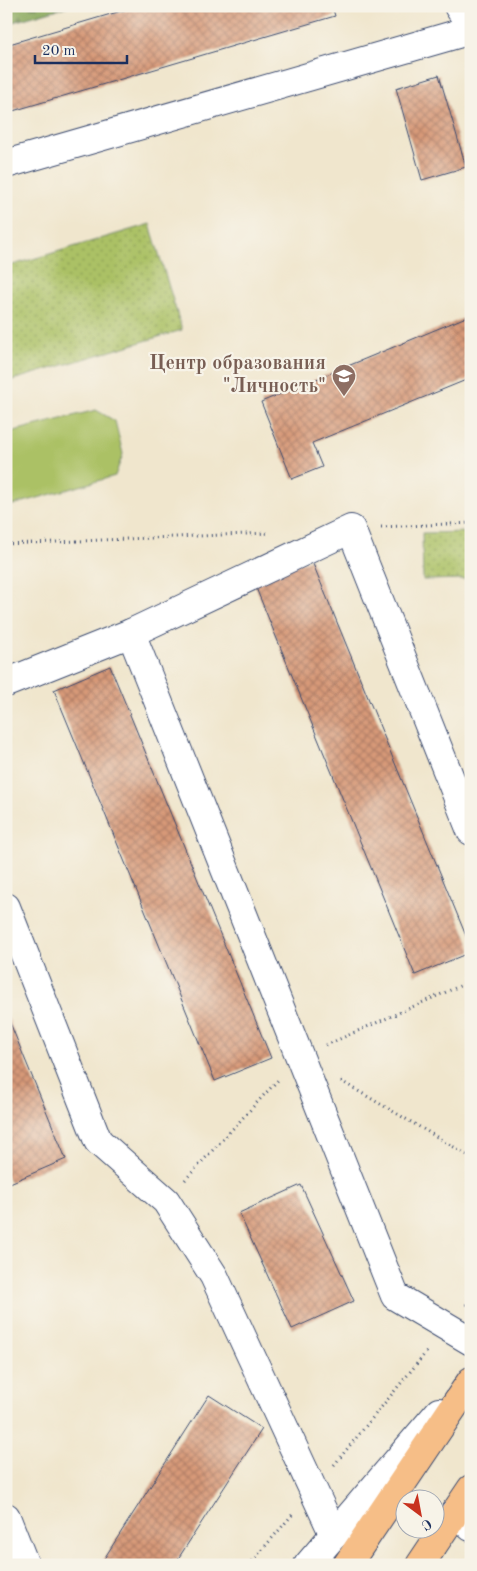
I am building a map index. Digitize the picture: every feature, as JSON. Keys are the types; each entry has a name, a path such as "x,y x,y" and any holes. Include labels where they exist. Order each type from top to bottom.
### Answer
{"main road":[{"path":"347,1565 471,1381"},
{"path":"420,1564 463,1519 471,1489"}],"street":[{"path":"458,6 471,26"},
{"path":"6,164 471,30"},
{"path":"6,683 131,633 351,529 471,831"},
{"path":"131,633 395,1296 471,1341"},
{"path":"6,907 98,1141 166,1201 214,1276 334,1534"},
{"path":"308,1565 471,1374"},
{"path":"6,1517 25,1565"}],"path":[{"path":"351,529 471,523"},
{"path":"6,544 276,532"},
{"path":"300,1056 471,1157"},
{"path":"249,1565 471,1300"}],"green space":[{"path":"6,6 69,6 6,24"},
{"path":"150,224 182,330 6,382 6,267"},
{"path":"96,410 115,421 123,454 115,476 6,507 6,433"},
{"path":"471,532 471,579 423,580 422,533"}],"building":[{"path":"138,6 332,6 335,16 6,113 6,45"},
{"path":"439,75 466,167 422,180 396,88"},
{"path":"471,315 471,378 312,443 322,467 292,479 261,402"},
{"path":"311,559 471,948 471,952 415,975 254,583"},
{"path":"110,666 271,1058 215,1081 54,690"},
{"path":"6,1013 66,1159 10,1183 6,1174"},
{"path":"301,1185 354,1301 292,1329 239,1213"},
{"path":"209,1395 262,1429 174,1565 100,1565"}],"place":[{"name":"Центр образования \"Личность\"","path":"344,397"}]}
